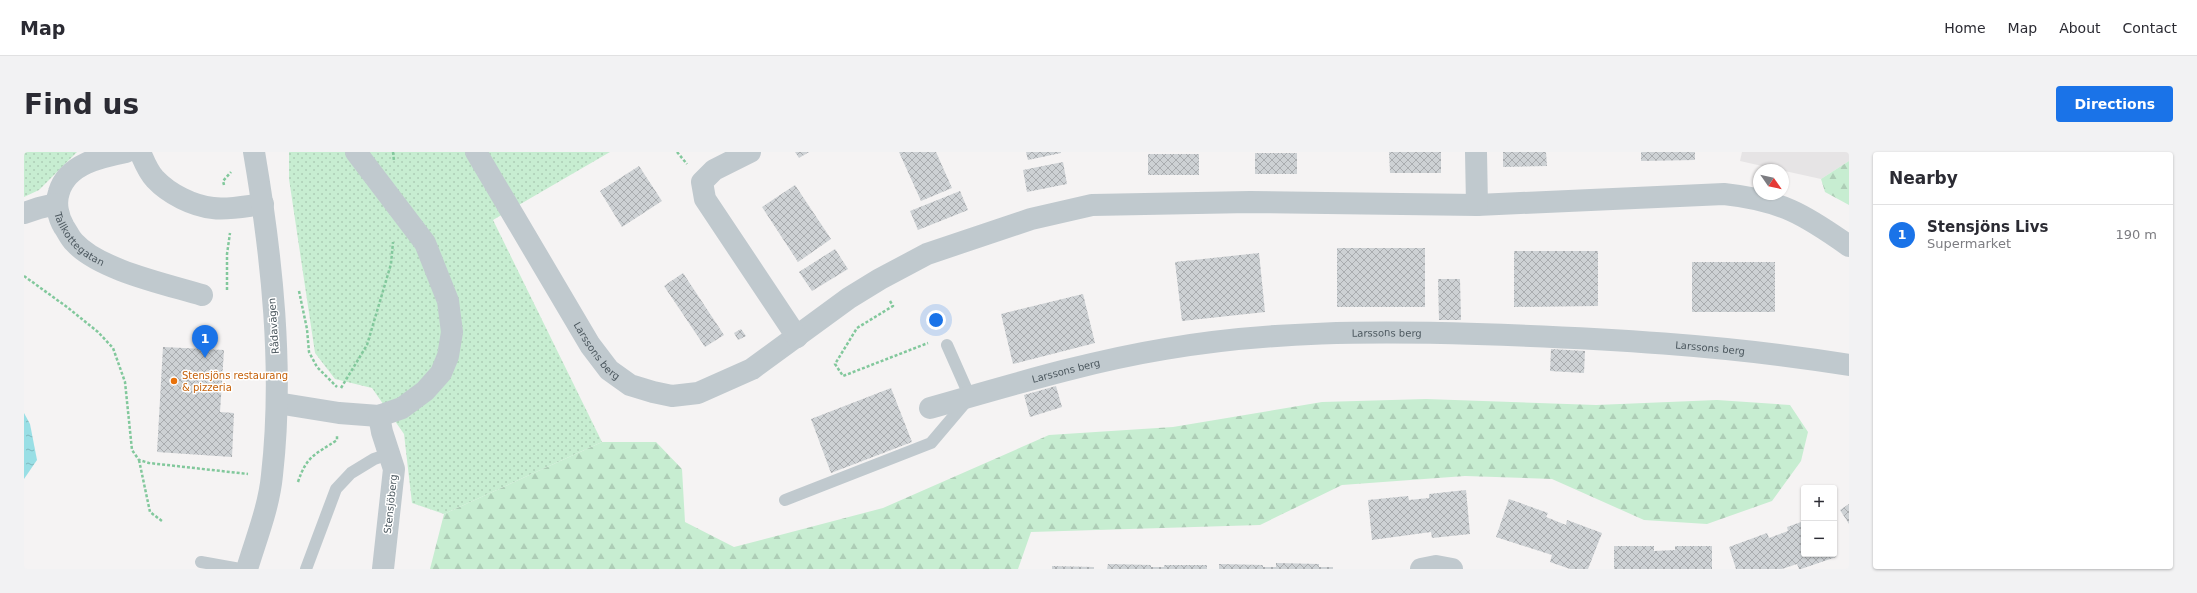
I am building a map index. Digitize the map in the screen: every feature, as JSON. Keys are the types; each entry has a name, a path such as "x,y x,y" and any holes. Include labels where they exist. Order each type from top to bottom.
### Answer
{"street":[{"name":"Tallkottegatan","path":"126,152 91,161 75,169 63,181 58,192 56,204 60,221 74,242 111,266 202,295"},
{"path":"140,152 146,166 155,179 171,192 189,202 212,208 228,208 263,204"},
{"name":"Rådavägen","path":"247,569 272,477 277,403 274,323 263,204 254,152"},
{"path":"277,403 339,413 380,416 402,408 424,391 441,372 448,356 452,332 448,301 425,243 356,152"},
{"name":"Larssons berg","path":"476,152 590,346 610,370 630,385 672,396 698,394 752,369 849,298 880,279 927,254 985,233 1031,219 1092,205 1250,202 1477,205 1681,194 1740,196 1778,204 1804,216 1849,246"},
{"path":"750,152 714,170 702,182 705,199 797,337"},
{"path":"1476,152 1477,205"},
{"path":"24,214 39,208 56,204"},
{"name":"Larssons berg","path":"930,408 1069,369 1166,348 1291,335 1390,332 1548,336 1751,351 1849,365"},
{"name":"Stensjöberg","path":"380,416 394,469 383,569"},
{"path":"1421,569 1436,566 1452,569"}],"lane":[{"path":"784,500 931,443 970,397 947,345"},
{"path":"306,569 336,489 351,473 374,459 389,454"},
{"path":"201,562 240,569"}],"path":[{"path":"393,152 394,167"},
{"path":"226,294 227,254 230,230 223,181 233,168"},
{"path":"344,390 340,389 367,345 391,264 393,241"},
{"path":"24,276 67,306 98,332 113,348 125,382 132,450 139,460 150,512 162,520"},
{"path":"880,279 893,306 857,328 835,364 842,376 944,337 947,345"},
{"path":"139,460 149,463 272,477 298,482"}],"shaded area":[{"path":"1742,152 1849,152 1849,161 1821,179 1789,172 1789,164 1754,164 1740,161"}],"green space":[{"path":"24,152 77,152 39,190 24,197"},
{"path":"289,152 610,152 493,220 602,442 444,514 412,503 404,434 372,388 335,379 315,353 289,179"},
{"path":"1849,161 1849,205 1825,192 1821,179"},
{"path":"1426,399 1596,405 1717,400 1790,405 1808,432 1801,461 1772,501 1707,524 1644,520 1552,479 1465,476 1342,485 1260,525 1031,532 1018,569 430,569 444,514 602,442 656,442 682,469 685,522 734,547 883,508 1049,435 1173,427 1322,402"}],"water":[{"path":"24,413 30,424 37,460 24,479"}],"building":[{"path":"795,152 809,152 799,158"},
{"path":"899,152 936,152 952,188 921,201"},
{"path":"1026,152 1061,152 1061,153 1028,160"},
{"path":"1389,152 1441,152 1441,173 1390,173"},
{"path":"1503,152 1546,152 1547,166 1503,167"},
{"path":"1641,152 1695,152 1695,160 1641,161"},
{"path":"1255,153 1297,153 1297,174 1255,174"},
{"path":"1148,154 1199,154 1199,175 1148,175"},
{"path":"1063,162 1067,184 1027,192 1023,170"},
{"path":"639,166 662,201 622,227 600,191"},
{"path":"795,185 831,239 798,262 762,207"},
{"path":"960,191 968,210 918,230 910,211"},
{"path":"1337,248 1425,248 1425,307 1337,307"},
{"path":"835,249 848,269 812,291 799,272"},
{"path":"1514,251 1598,251 1598,306 1514,307"},
{"path":"1259,253 1265,312 1182,321 1175,262"},
{"path":"1692,262 1775,262 1775,312 1692,312"},
{"path":"683,273 724,335 705,347 664,286"},
{"path":"1438,279 1460,279 1461,320 1439,320"},
{"path":"1083,294 1095,343 1013,364 1001,314"},
{"path":"741,329 746,336 738,340 734,333"},
{"path":"163,347 224,350 220,412 234,413 232,457 157,452"},
{"path":"1551,349 1585,351 1584,373 1550,371"},
{"path":"1056,386 1062,407 1030,417 1024,395"},
{"path":"891,388 912,442 831,473 811,419"},
{"path":"1466,490 1470,534 1432,538 1431,532 1372,540 1368,500 1408,496 1409,500 1429,498 1429,494"},
{"path":"1509,499 1548,513 1546,517 1566,525 1567,520 1602,533 1588,569 1570,569 1550,562 1552,555 1496,537"},
{"path":"1849,504 1849,524 1840,510"},
{"path":"1801,522 1801,557 1836,557 1801,569 1799,569 1797,564 1782,569 1736,569 1729,547 1767,533 1769,538 1788,531 1787,527"},
{"path":"1614,546 1654,546 1654,551 1675,550 1675,546 1712,546 1712,569 1614,569"},
{"path":"1276,563 1319,564 1319,567 1333,567 1333,569 1219,569 1219,564 1263,565 1263,567 1276,567"},
{"path":"1108,564 1151,565 1151,567 1164,567 1164,565 1207,565 1207,569 1107,569"},
{"path":"1052,566 1094,567 1094,569 1052,569"}],"place":[{"name":"Stensjöns Livs","path":"205,358"},
{"name":"Stensjöns restaurang & pizzeria","path":"174,381"}]}
